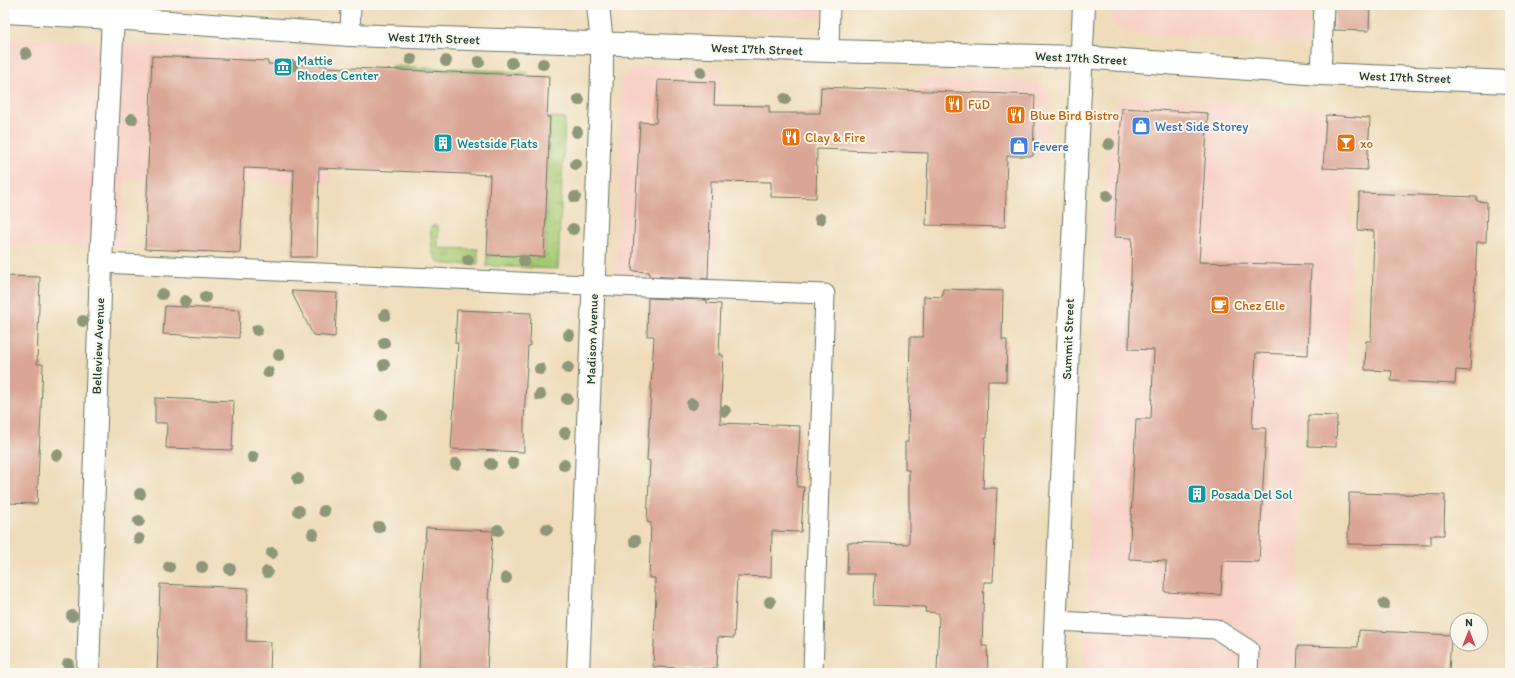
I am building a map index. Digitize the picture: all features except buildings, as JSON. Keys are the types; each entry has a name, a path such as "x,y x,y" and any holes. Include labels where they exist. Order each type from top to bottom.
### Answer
{"street":[{"name":"Madison Avenue","path":"578,673 602,44 598,5"},
{"name":"Summit Street","path":"1053,673 1080,57 1084,5"},
{"name":"West 17th Street","path":"5,12 350,35 829,51 1080,57 1321,74 1510,82"},
{"name":"Belleview Avenue","path":"88,673 101,263 113,18"}],"lane":[{"path":"350,35 351,5"},
{"path":"829,51 830,5"},
{"path":"1321,74 1324,5"},
{"path":"101,263 825,294 813,673"},
{"path":"1056,621 1216,629 1249,650 1248,673"}],"shaded area":[{"path":"481,5 573,5 565,8"},
{"path":"623,5 835,5 834,18 635,11 628,9"},
{"path":"1113,5 1309,5 1308,45 1129,33 1117,28 1112,20"},
{"path":"5,38 336,52 331,184 125,179 124,249 5,245"},
{"path":"644,66 722,69 714,301 616,296 621,80 628,72"},
{"path":"920,78 1019,80 1040,84 1050,99 1047,158 916,152"},
{"path":"1124,96 1356,111 1347,377 1305,377 1295,673 1083,673 1108,114"}],"green space":[{"path":"392,66 527,72 527,75 392,69"},
{"path":"550,117 565,118 558,269 486,266 487,255 544,257"},
{"path":"435,225 438,227 438,248 478,249 478,265 446,264 435,258 432,252 431,227"}],"place":[{"name":"Mattie Rhodes Center","path":"283,67"},
{"name":"FüD","path":"954,104"},
{"name":"Blue Bird Bistro","path":"1016,115"},
{"name":"West Side Storey","path":"1141,126"},
{"name":"Clay & Fire","path":"791,137"},
{"name":"Westside Flats","path":"443,143"},
{"name":"xo","path":"1346,143"},
{"name":"Fevere","path":"1019,146"},
{"name":"Chez Elle","path":"1220,305"},
{"name":"Posada Del Sol","path":"1197,494"}]}
